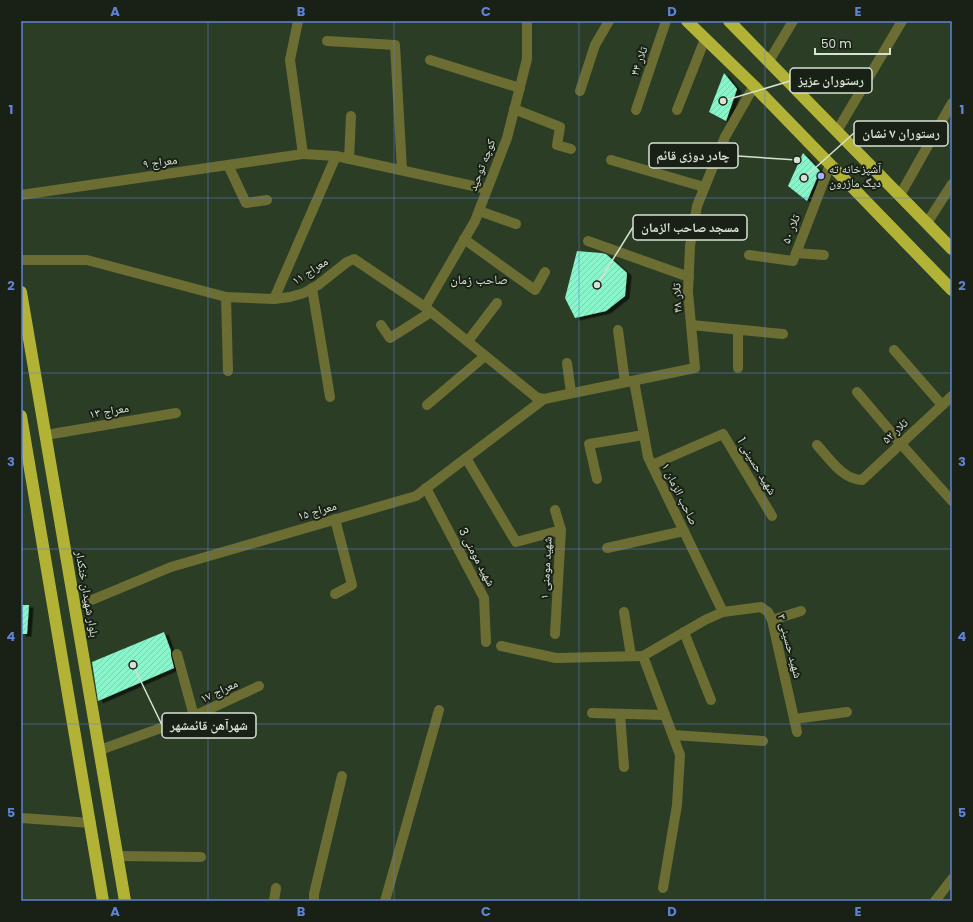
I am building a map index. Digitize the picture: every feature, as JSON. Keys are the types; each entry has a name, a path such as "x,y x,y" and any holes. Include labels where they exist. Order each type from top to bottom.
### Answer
{"highway":[{"path":"687,21 754,86 952,290"},
{"path":"729,21 900,194 952,249"},
{"name":"بلوار شهیدان خنکدار","path":"21,292 125,901"},
{"path":"21,416 91,822 103,901"}],"street":[{"path":"298,21 290,60 303,154"},
{"name":"کوچه توحید","path":"428,309 464,239 475,221 507,138 527,59 527,21"},
{"path":"580,91 595,45 609,21"},
{"name":"تلار ۴۴","path":"636,110 666,21"},
{"path":"769,61 793,21"},
{"path":"837,131 902,21"},
{"path":"677,110 705,39"},
{"path":"327,42 395,45 402,170"},
{"path":"430,60 520,88"},
{"name":"تلار ۴۸","path":"544,399 696,368 688,292 690,246 697,206 725,137 754,86"},
{"path":"900,194 952,104"},
{"path":"514,109 560,127 557,145 571,149"},
{"path":"349,158 351,116"},
{"name":"معراج ۹","path":"21,196 303,154 349,158 487,189"},
{"path":"274,299 336,156"},
{"path":"611,160 704,187"},
{"path":"228,165 246,203 267,200"},
{"name":"تلار ۵۰","path":"749,255 793,261 830,165"},
{"path":"927,223 952,184"},
{"path":"479,211 516,224"},
{"path":"464,239 535,290 545,272"},
{"path":"588,241 689,277"},
{"path":"796,252 824,255"},
{"name":"معراج ۱۱","path":"21,260 87,260 226,297 274,299 304,293 346,262 354,259 428,309 536,397 544,399"},
{"path":"312,288 330,397"},
{"path":"226,297 228,371"},
{"path":"468,342 497,303"},
{"path":"381,325 390,338 428,309"},
{"path":"691,325 783,334"},
{"name":"صاحب الزمان ۱","path":"618,330 629,382 644,435 648,457 723,612"},
{"path":"738,330 738,368"},
{"path":"894,350 942,405"},
{"path":"427,405 485,356"},
{"path":"567,363 570,393"},
{"path":"857,392 952,501"},
{"name":"تلار ۵۲","path":"817,445 846,475 854,480 862,480 952,396"},
{"name":"معراج ۱۵","path":"75,607 171,567 416,496 544,399"},
{"name":"معراج ۱۳","path":"46,435 176,413"},
{"name":"شهید حسینی 1","path":"652,465 723,434 772,516"},
{"path":"597,478 590,444 644,435"},
{"name":"شهید مومنی ۱","path":"466,458 516,542 562,530 555,634"},
{"name":"شهید مومنی 3","path":"426,488 484,598 486,642"},
{"path":"555,510 562,530"},
{"path":"334,519 352,585 335,594"},
{"path":"607,548 684,531"},
{"name":"شهید حسینی ۳","path":"723,612 761,607 768,612 772,620 797,732"},
{"path":"772,620 801,610"},
{"path":"624,612 631,656"},
{"path":"502,646 556,658 643,656 684,632 723,612"},
{"path":"684,632 711,700"},
{"path":"177,654 194,716"},
{"path":"643,656 680,755 677,805 663,888"},
{"name":"معراج ۱۷","path":"100,750 194,716 259,686"},
{"path":"385,901 439,710"},
{"path":"794,719 847,712"},
{"path":"592,713 665,714"},
{"path":"620,714 624,767"},
{"path":"673,735 763,741"},
{"path":"314,901 314,894 342,776"},
{"path":"21,818 91,822"},
{"path":"117,856 201,857"},
{"path":"935,901 952,879"},
{"path":"274,901 276,888"}],"building":[{"path":"724,73 737,89 726,121 709,112"},
{"path":"803,153 820,171 807,201 788,186"},
{"path":"577,251 606,254 627,273 625,296 606,311 575,318 565,298"},
{"path":"21,605 29,605 27,634 21,634"},
{"path":"164,632 171,651 174,668 98,701 92,662"}],"place":[{"name":"رستوران عزیز","path":"723,101"},
{"name":"چادر دوزی قائم","path":"797,160"},
{"name":"آشپزخانه ته دیگ مازرون","path":"821,176"},
{"name":"رستوران ۷ نشان","path":"804,178"},
{"name":"مسجد صاحب الزمان","path":"597,285"},
{"name":"شهرآهن قائمشهر","path":"133,665"}],"district":[{"name":"صاحب زمان","path":"479,279"}]}
